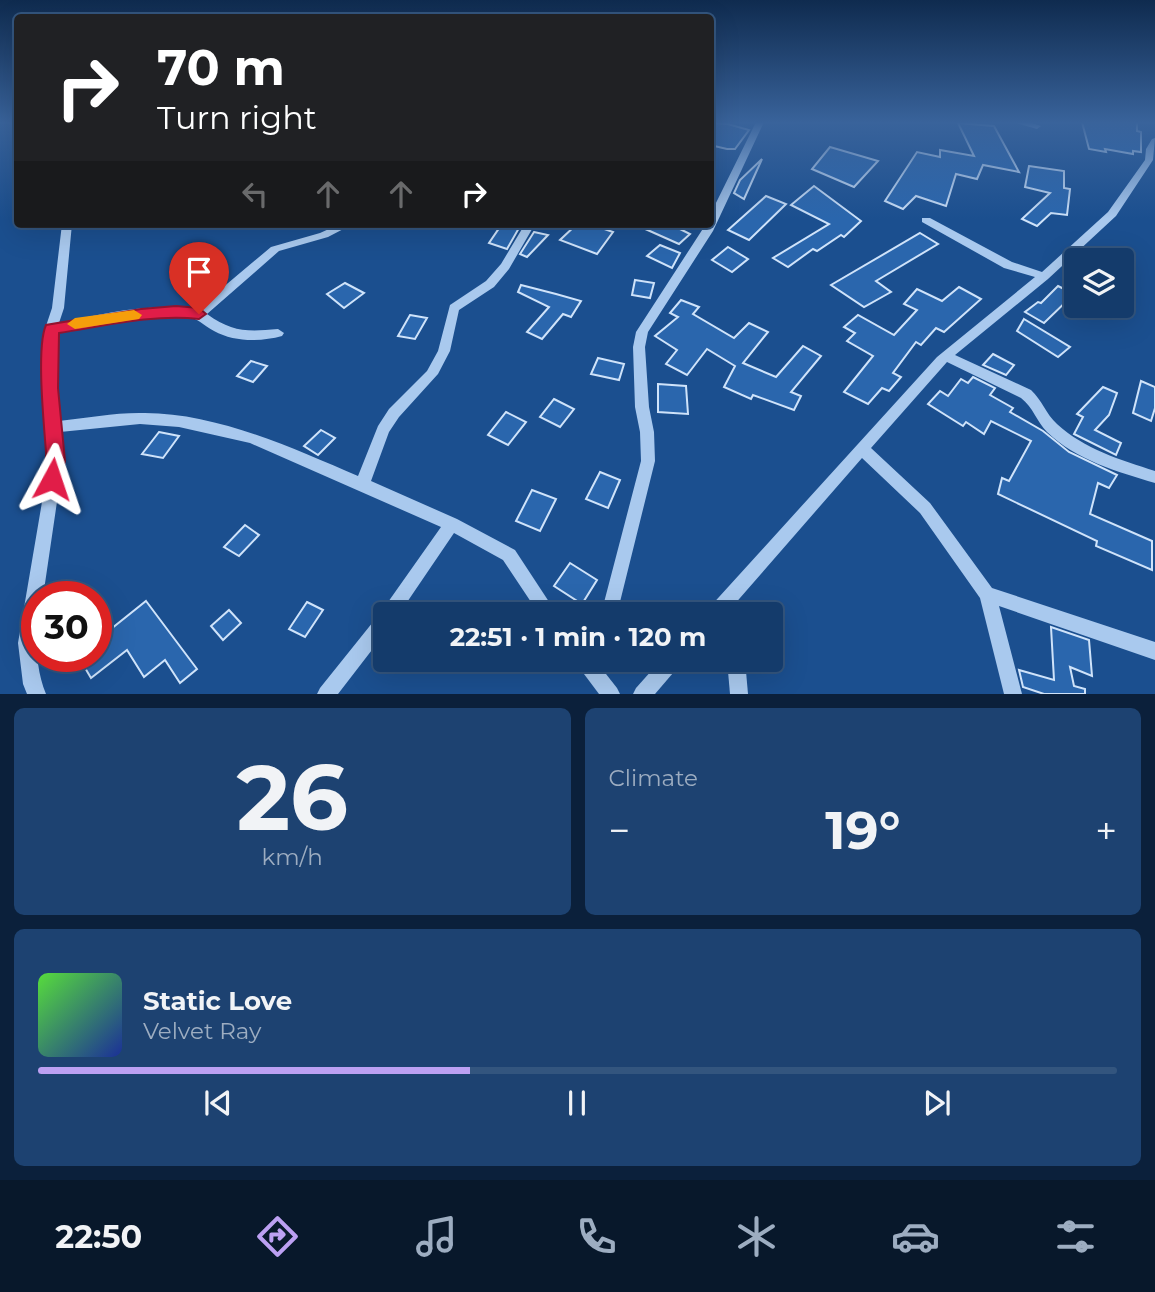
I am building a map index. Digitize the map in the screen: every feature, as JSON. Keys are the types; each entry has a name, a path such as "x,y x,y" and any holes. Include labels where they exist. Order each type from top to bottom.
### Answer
{"street":[{"path":"714,218 745,154"},
{"path":"735,602 946,356 1044,276 1112,214 1152,162"},
{"path":"926,220 1008,265 1044,276"},
{"path":"37,694 32,684 27,643 56,461 50,388 51,329 58,308 67,228"},
{"path":"199,314 275,249 339,228"},
{"path":"362,486 383,430 394,413 432,374 444,351 454,309 490,284 505,266 528,228"},
{"path":"613,602 648,461 640,359 642,332 709,228"},
{"path":"51,329 141,314 176,312 199,314 216,327 239,336 278,332"},
{"path":"946,356 1026,394 1037,402 1052,428 1090,453 1155,477"},
{"path":"54,427 140,418 179,421 252,438 452,524 509,555 541,602"},
{"path":"863,450 925,508 987,594 1013,694"},
{"path":"397,602 452,524"},
{"path":"987,594 1155,651"},
{"path":"326,694 373,634"},
{"path":"600,672 611,694"},
{"path":"642,694 662,672"},
{"path":"737,672 739,694"}],"building":[{"path":"824,154 855,154 878,161 854,187 812,169"},
{"path":"915,154 1009,154 1019,172 983,165 977,179 956,174 946,206 916,196 903,209 885,201"},
{"path":"762,159 744,199 734,193 740,180"},
{"path":"1029,166 1064,171 1064,188 1070,189 1067,215 1051,213 1037,226 1022,219 1050,193 1025,187"},
{"path":"814,186 861,221 844,237 841,235 817,251 813,249 788,267 773,258 829,224 791,205"},
{"path":"766,196 786,204 749,240 728,230"},
{"path":"499,228 519,228 507,249 489,243"},
{"path":"573,228 602,228 613,232 597,254 560,240"},
{"path":"643,228 678,228 690,234 679,244"},
{"path":"534,232 548,235 527,257 520,254"},
{"path":"920,233 938,244 876,281 891,292 864,307 831,285"},
{"path":"660,245 680,253 672,268 647,256"},
{"path":"728,247 748,259 732,272 712,260"},
{"path":"635,280 654,283 650,298 632,295"},
{"path":"345,283 364,293 344,308 327,294"},
{"path":"521,285 581,301 571,317 563,314 542,339 527,332 549,307 518,292"},
{"path":"1058,286 1064,289 1064,304 1044,323 1025,312 1038,302 1041,303"},
{"path":"959,287 981,299 944,332 936,328 921,345 916,342 893,373 901,377 889,391 882,388 868,404 844,392 873,356 847,341 855,333 844,327 858,315 894,335 917,310 904,304 917,289 942,301"},
{"path":"681,300 699,307 693,314 734,338 749,323 768,332 743,363 776,377 803,346 821,356 791,392 801,396 794,410 753,395 751,399 724,387 735,366 707,349 687,375 666,364 677,350 655,336 678,317 670,313"},
{"path":"410,315 427,318 415,339 398,336"},
{"path":"1024,319 1070,347 1058,357 1017,331"},
{"path":"993,354 1014,365 1006,375 983,365"},
{"path":"598,358 624,364 619,380 591,374"},
{"path":"251,361 267,366 253,382 237,376"},
{"path":"973,377 995,388 990,395 1013,408 1010,412 1043,431 1069,452 1117,475 1109,488 1098,483 1090,514 1152,541 1152,570 1096,546 1097,541 998,494 1002,478 1009,481 1031,441 991,421 984,434 966,422 963,426 928,404 940,391 948,396 961,379 968,383"},
{"path":"1141,381 1155,387 1155,408 1151,421 1133,413"},
{"path":"658,384 686,386 688,414 658,412"},
{"path":"1103,387 1117,393 1109,415 1095,430 1121,443 1116,455 1074,434 1083,417 1077,414"},
{"path":"554,399 574,409 560,427 540,417"},
{"path":"506,412 526,422 508,445 488,435"},
{"path":"321,430 335,438 318,455 304,446"},
{"path":"159,432 179,436 163,458 142,454"},
{"path":"600,472 620,480 608,508 586,499"},
{"path":"532,490 556,499 540,531 516,521"},
{"path":"245,525 259,535 239,556 224,547"},
{"path":"570,563 597,580 583,602 554,586"},
{"path":"146,601 197,669 180,683 165,660 144,677 127,650 112,662 112,628"},
{"path":"307,602 323,610 305,637 289,629"},
{"path":"229,610 241,623 223,640 211,626"},
{"path":"1051,627 1089,640 1092,676 1070,667 1074,686 1085,689 1085,694 1044,694 1023,687 1019,670 1054,680"},
{"path":"87,672 99,672 91,678"}],"slow traffic":[{"path":"75,324 134,315"}],"route":[{"path":"52,479 56,461 50,388 51,329 141,314 199,314"}]}
